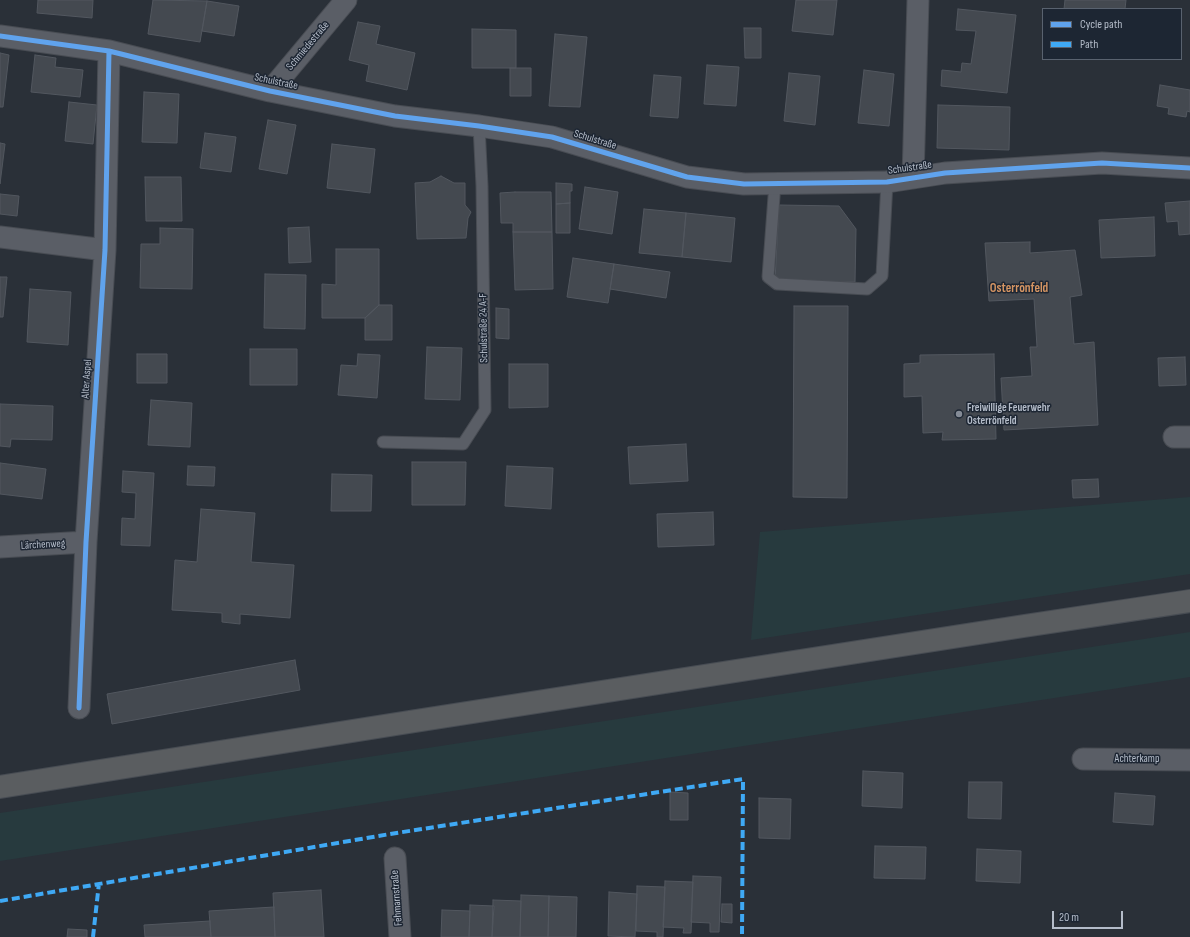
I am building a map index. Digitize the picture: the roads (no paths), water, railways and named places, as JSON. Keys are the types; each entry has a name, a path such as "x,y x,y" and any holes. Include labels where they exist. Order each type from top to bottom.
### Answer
{"highway":[{"path":"0,787 1000,629 1190,601"}],"street":[{"name":"Schmiedestraße","path":"270,91 346,0"},
{"name":"Schulstraße","path":"913,178 918,0"},
{"name":"Schulstraße","path":"0,36 109,52 270,91 395,116 479,126 552,137 632,162 687,177 744,184 887,182 945,173 1102,163 1190,168"},
{"name":"Alter Aspel","path":"79,708 86,542 105,250 109,52"},
{"path":"0,237 105,250"},
{"name":"Lärchenweg","path":"0,547 86,542"},
{"name":"Achterkamp","path":"1083,759 1190,760"},
{"name":"Fehmarnstraße","path":"394,858 400,937"}],"lane":[{"name":"Schulstraße 24 A-F","path":"383,442 463,444 485,410 482,186 479,126"},
{"path":"775,183 768,277 777,284 867,289 882,276 887,182"}],"place":[{"name":"Freiwillige Feuerwehr Osterrönfeld","path":"959,414"}],"district":[{"name":"Osterrönfeld","path":"1019,289"}]}
